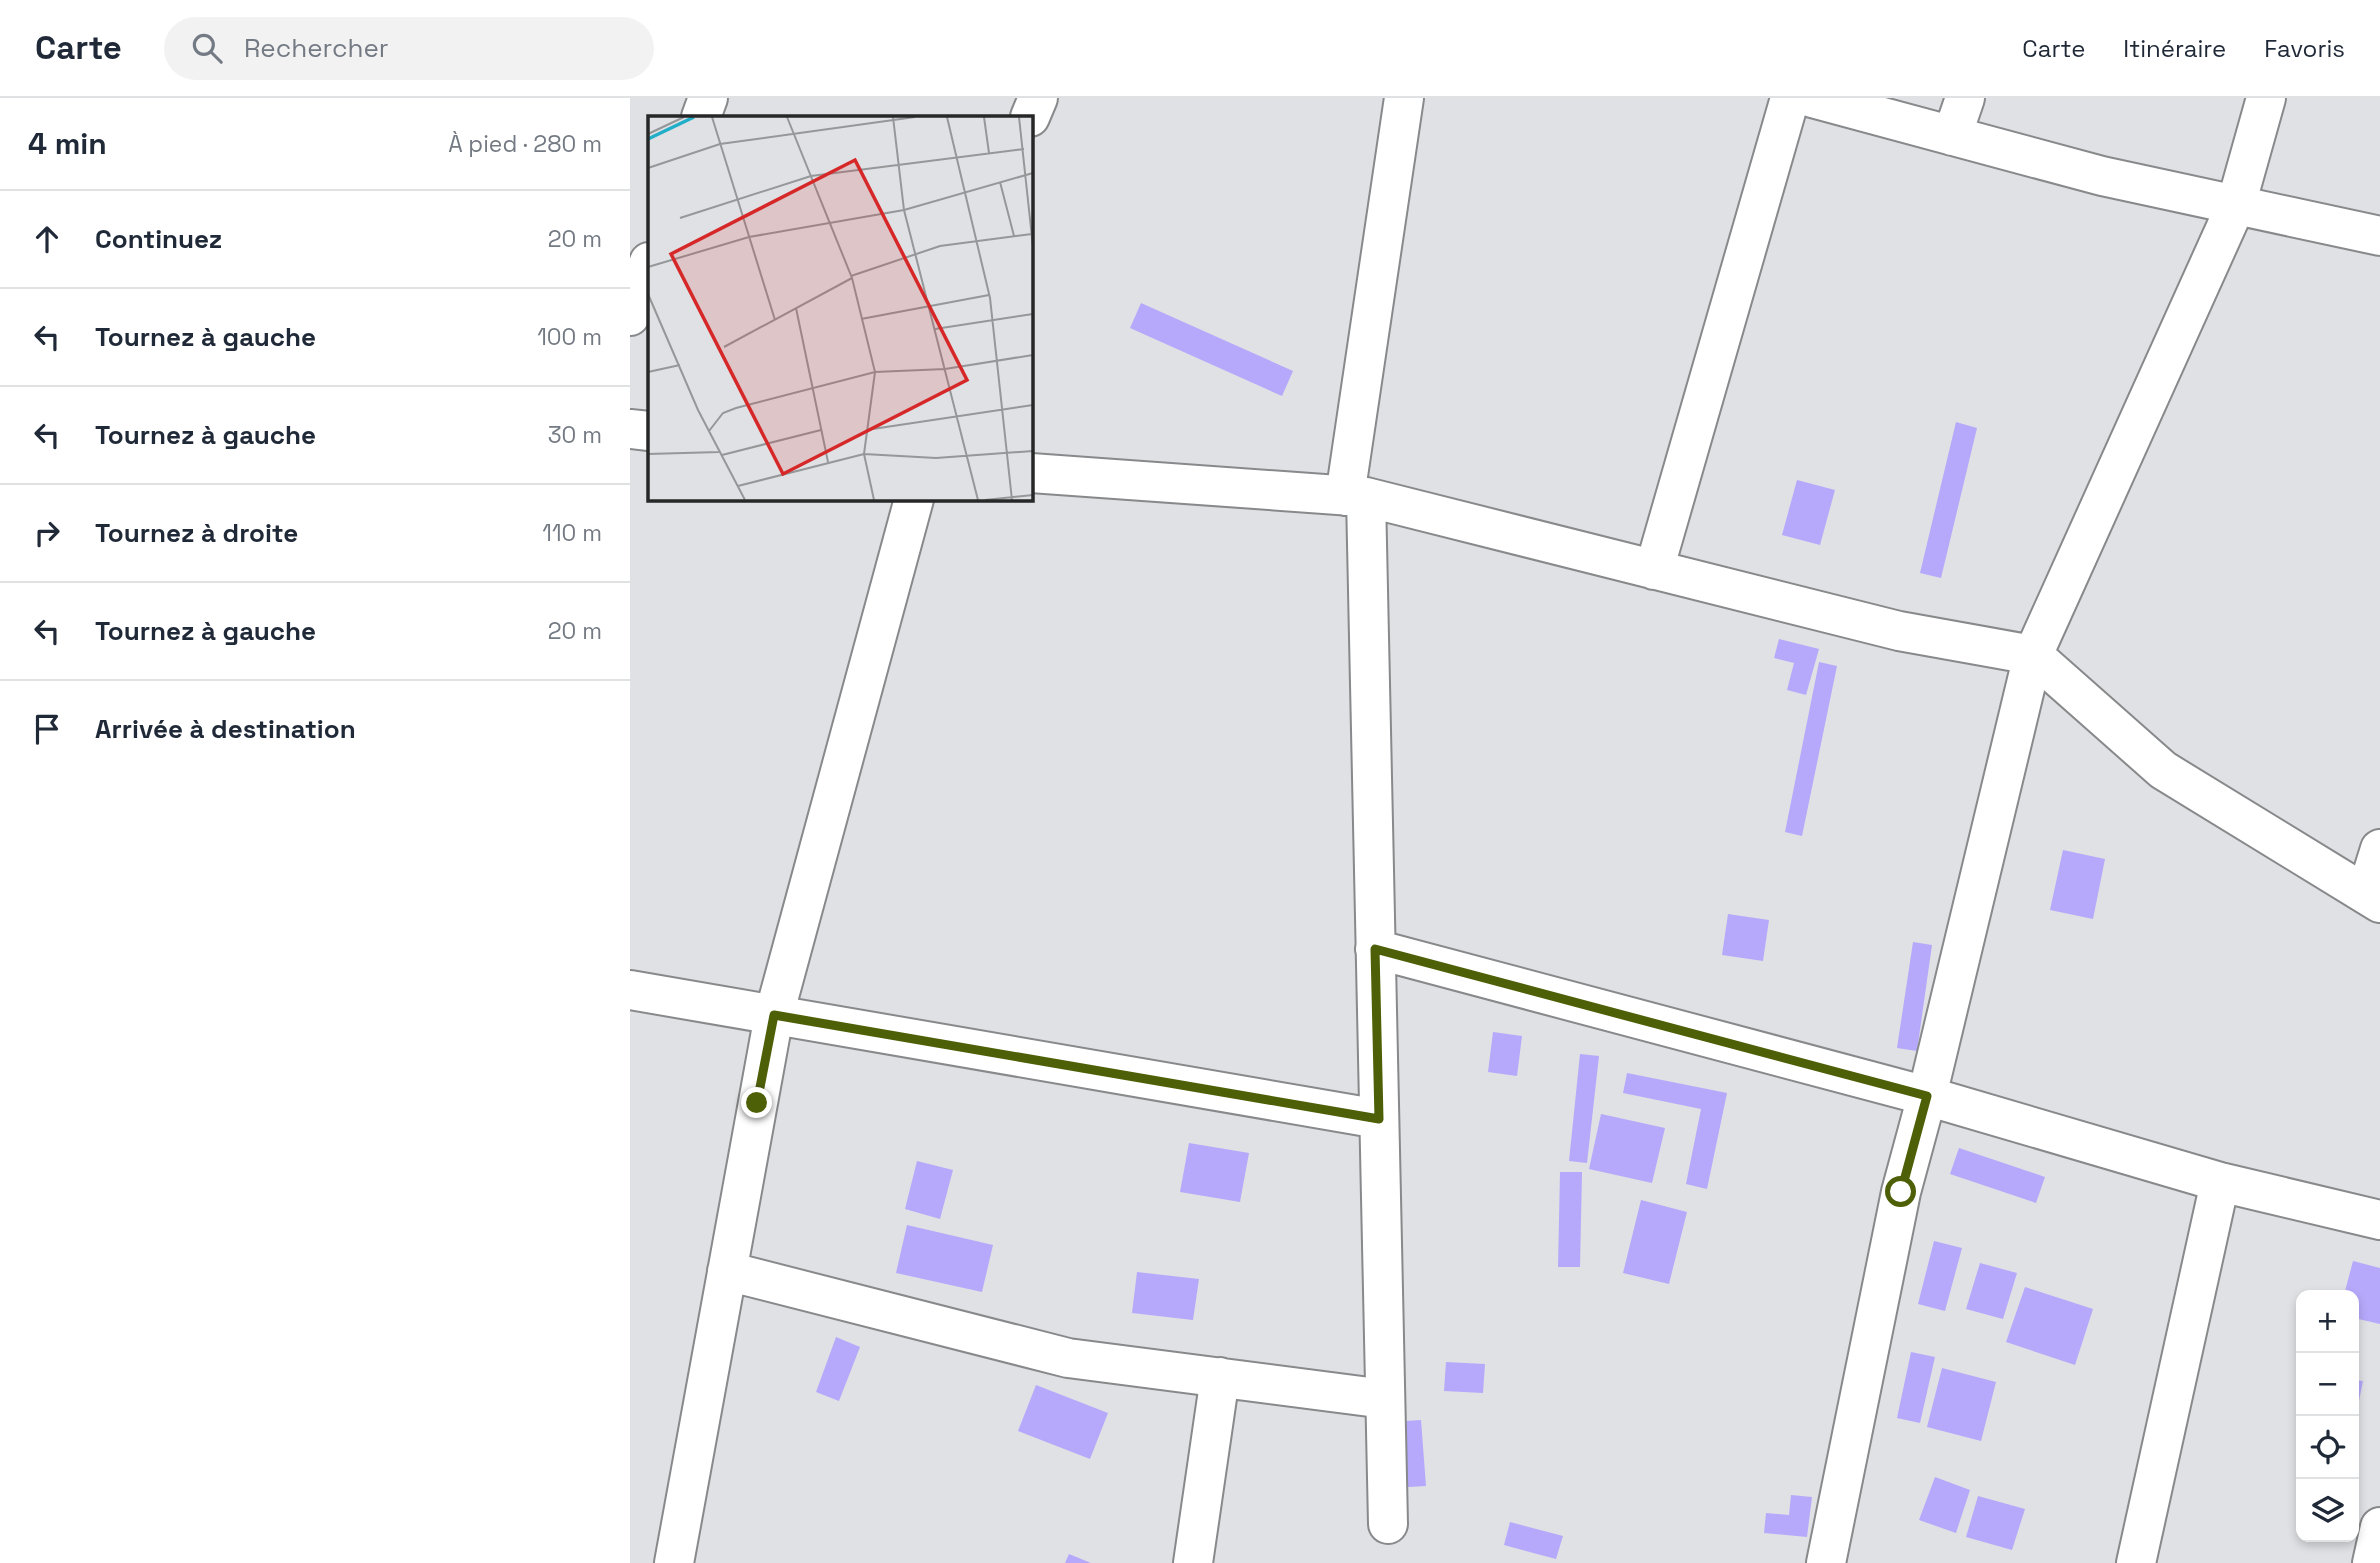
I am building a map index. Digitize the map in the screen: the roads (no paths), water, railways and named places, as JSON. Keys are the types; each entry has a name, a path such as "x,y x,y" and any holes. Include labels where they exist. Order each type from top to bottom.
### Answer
{"street":[{"path":"701,116 708,98"},
{"path":"1030,116 1038,98"},
{"path":"1388,1524 1375,949 1355,497 1404,98"},
{"path":"1654,570 1790,98"},
{"path":"1812,98 2102,176 2380,236"},
{"path":"1952,136 1965,98"},
{"path":"1826,1563 1901,1192 1927,1096 2033,655 2236,205 2266,98"},
{"path":"630,316 648,265"},
{"path":"630,429 648,431"},
{"path":"1032,473 1355,497 1899,631 2033,655 2163,769 2373,899 2380,849"},
{"path":"674,1563 774,1015 914,500"},
{"path":"1375,949 1927,1096 2220,1182 2380,1220"},
{"path":"630,990 1379,1119"},
{"path":"2136,1563 2220,1182"},
{"path":"727,1271 1068,1358 1385,1399"},
{"path":"1193,1563 1220,1377"},
{"path":"2371,1563 2380,1527"}]}
